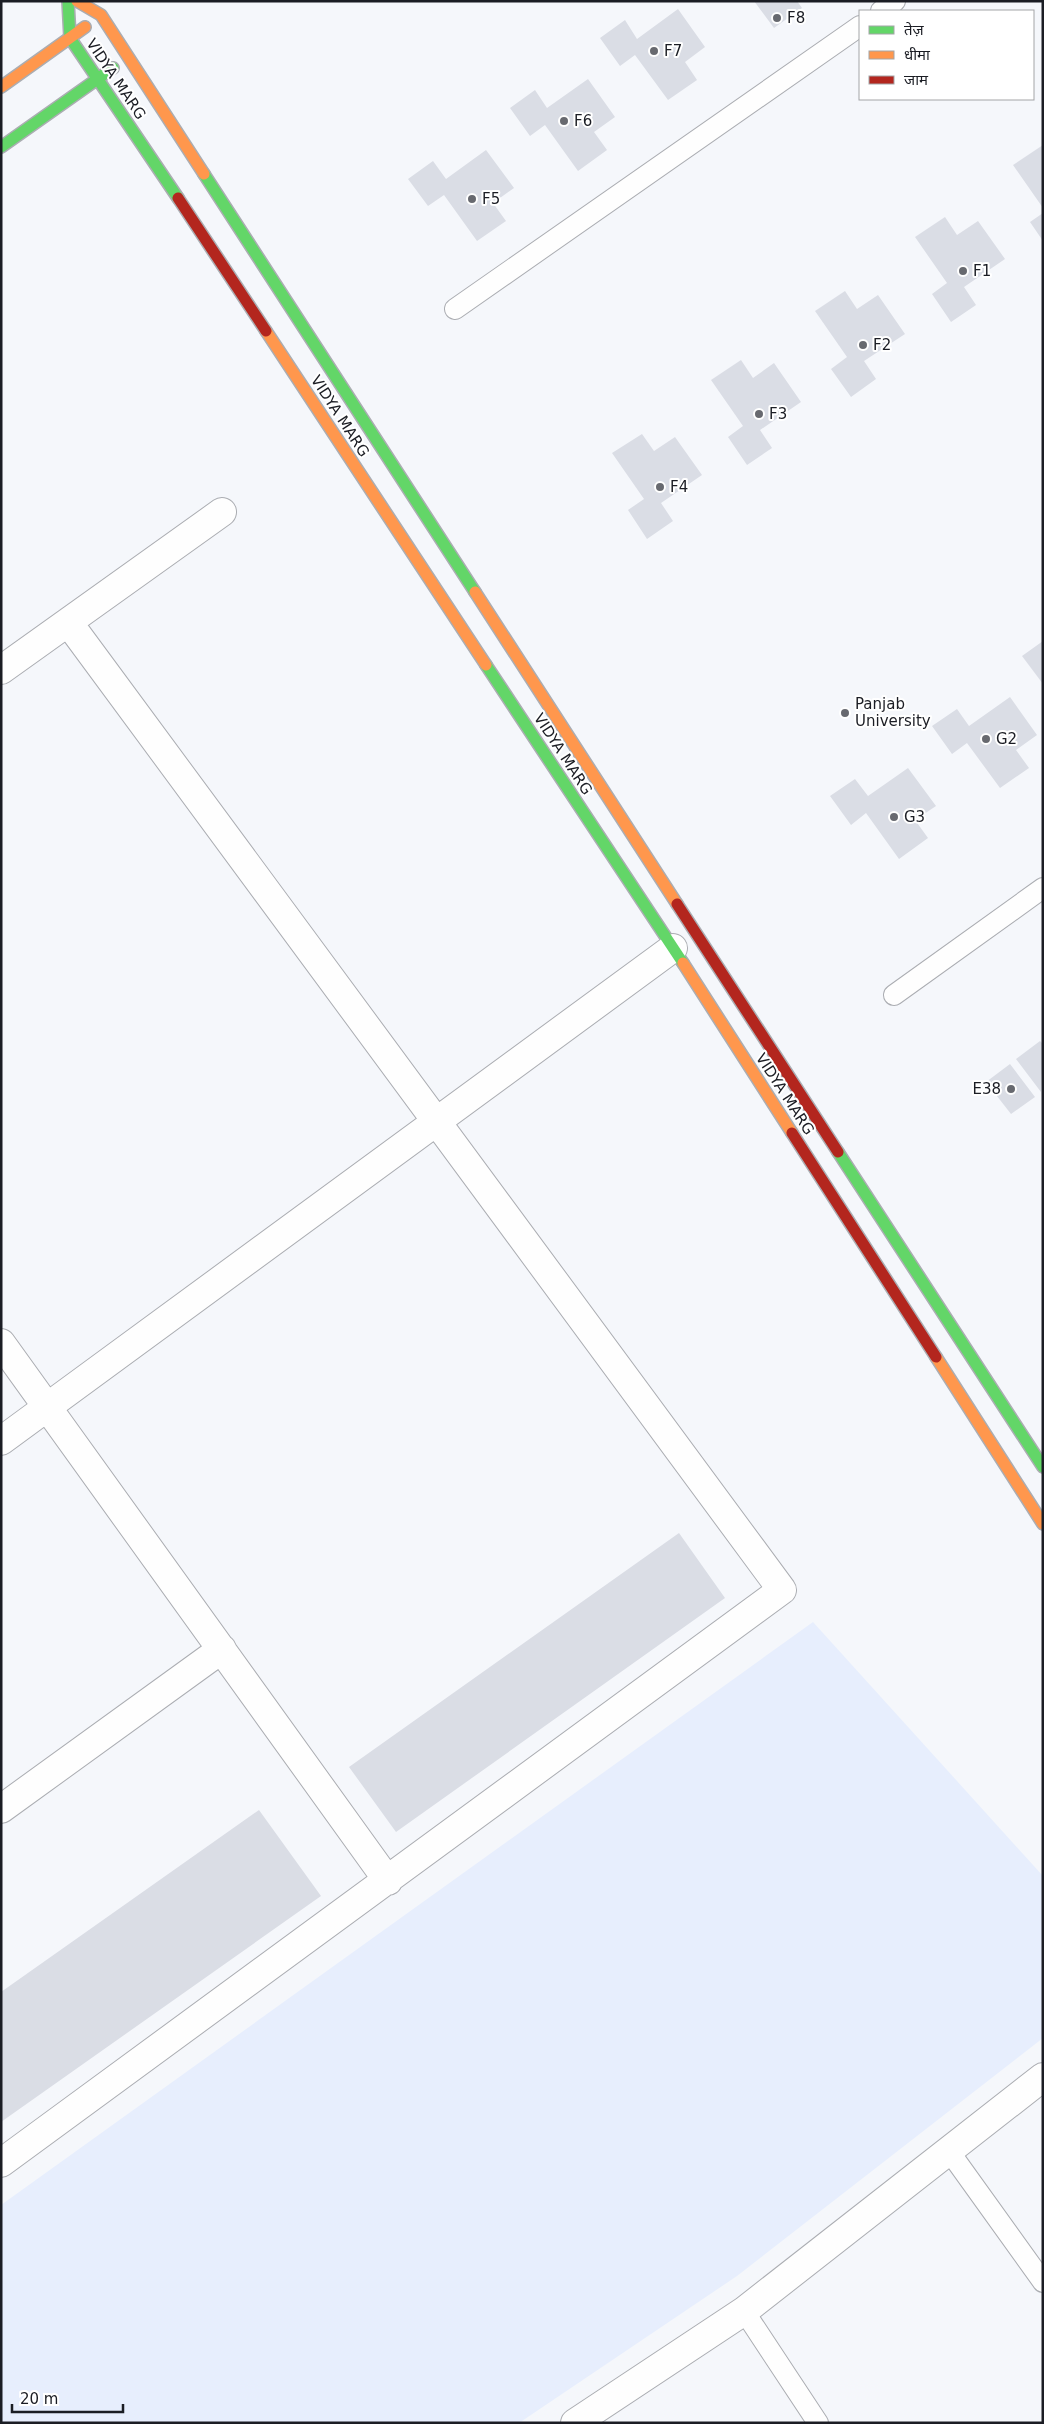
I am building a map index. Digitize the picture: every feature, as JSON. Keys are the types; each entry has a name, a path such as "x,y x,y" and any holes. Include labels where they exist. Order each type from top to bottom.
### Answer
{"main road":[{"name":"VIDYA MARG","path":"68,1 70,38 99,78 673,948 1043,1524"},
{"name":"VIDYA MARG","path":"78,1 101,16 128,57 1043,1467"},
{"path":"1,87 101,16"},
{"path":"1,147 128,57"}],"street":[{"path":"1,670 222,512"},
{"path":"1,2162 388,1881 782,1590 68,622"},
{"path":"1,1441 673,948"},
{"path":"1,1343 388,1881"},
{"path":"1,1809 222,1649"},
{"path":"575,2423 744,2311 1043,2077"}],"lane":[{"path":"882,10 895,1"},
{"path":"456,309 859,27"},
{"path":"894,995 1043,888"},
{"path":"949,2151 1043,2282"},
{"path":"744,2311 818,2423"}],"shaded area":[{"path":"813,1622 1043,1876 1043,2038 737,2276 519,2423 1,2423 1,2205"}],"building":[{"name":"F8","path":"754,1 797,1 802,8 774,28"},
{"name":"F7","path":"678,9 705,47 685,62 697,80 668,100 635,55 620,66 600,38 625,20 637,39"},
{"name":"F6","path":"588,79 615,117 594,132 607,150 578,171 545,125 530,136 510,108 535,90 547,108"},
{"path":"1043,145 1043,208 1013,165"},
{"name":"F5","path":"486,150 514,188 493,203 506,221 477,241 444,195 428,206 408,179 433,161 446,179"},
{"path":"1043,213 1043,241 1030,222"},
{"name":"F1","path":"945,217 957,235 978,221 1005,259 964,287 976,305 951,322 932,294 947,283 915,237"},
{"name":"F2","path":"845,291 857,309 878,295 905,334 864,361 876,379 851,397 831,369 847,357 815,311"},
{"name":"F3","path":"741,360 753,378 774,363 801,402 760,430 772,448 747,465 728,437 743,426 711,380"},
{"name":"F4","path":"642,434 654,451 675,437 702,475 661,503 673,521 647,539 628,510 644,499 612,453"},
{"path":"1043,641 1043,684 1022,656"},
{"name":"G2","path":"1010,697 1037,735 1016,750 1029,768 1000,788 967,743 952,754 932,726 957,709 969,726"},
{"name":"G3","path":"908,768 936,806 915,820 928,838 899,859 866,813 851,825 830,796 855,779 868,796"},
{"path":"1040,1041 1043,1044 1041,1092 1016,1059"},
{"name":"E38","path":"1010,1064 1035,1097 1011,1114 986,1082"},
{"path":"679,1533 725,1598 396,1832 349,1767"},
{"path":"259,1810 321,1896 1,2122 1,1992"}],"traffic: fast":[{"path":"68,1 70,38 178,198"},
{"path":"1,147 113,68"},
{"path":"204,174 475,592"},
{"path":"486,665 683,963"},
{"path":"838,1152 1043,1467"}],"traffic: slow":[{"path":"77,1 101,15 204,174"},
{"path":"1,87 85,27"},
{"path":"266,331 486,665"},
{"path":"475,592 677,904"},
{"path":"683,963 792,1133"},
{"path":"936,1357 1043,1524"}],"traffic: jam":[{"path":"178,198 266,331"},
{"path":"677,904 838,1152"},
{"path":"792,1133 936,1357"}],"place":[{"name":"F8","path":"777,18"},
{"name":"F7","path":"654,51"},
{"name":"F6","path":"564,121"},
{"name":"F5","path":"472,199"},
{"name":"F1","path":"963,271"},
{"name":"F2","path":"863,345"},
{"name":"F3","path":"759,414"},
{"name":"F4","path":"660,487"},
{"name":"Panjab University","path":"845,713"},
{"name":"G2","path":"986,739"},
{"name":"G3","path":"894,817"},
{"name":"E38","path":"1011,1089"}]}
